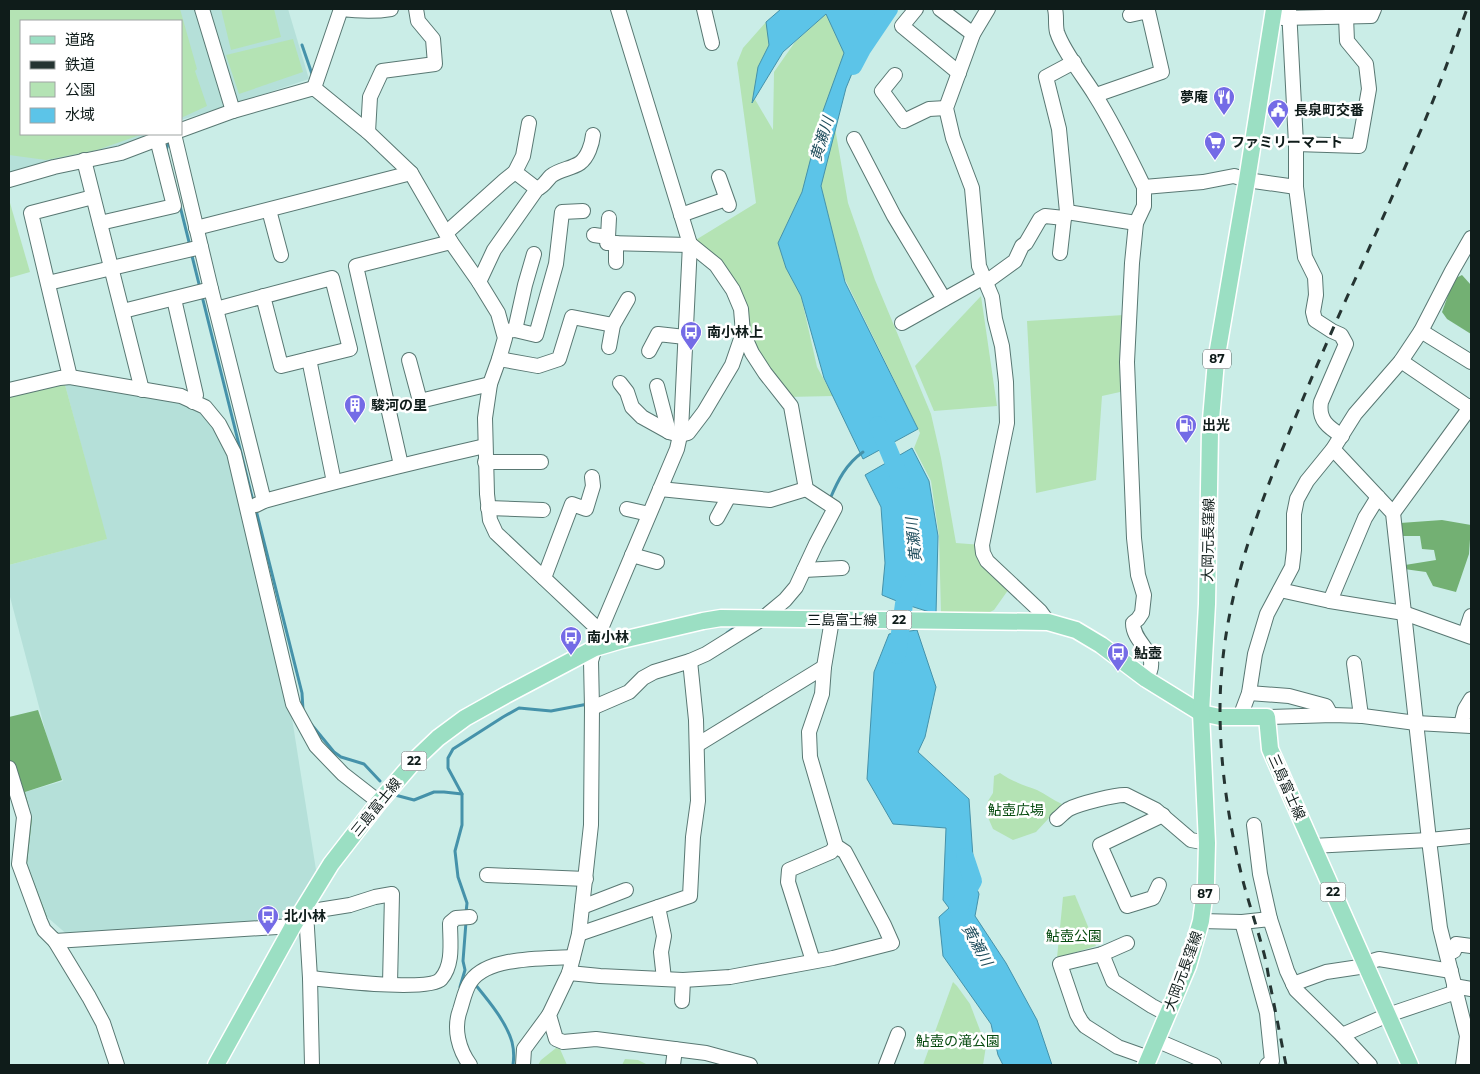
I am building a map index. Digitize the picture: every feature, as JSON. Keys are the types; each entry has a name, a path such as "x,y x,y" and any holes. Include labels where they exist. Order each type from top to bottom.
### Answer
{"main road":[{"name":"大岡元長窪線","path":"1147,1062 1188,966 1201,921 1206,883 1207,843 1201,713 1207,604 1210,430 1216,361 1247,180 1281,13"},
{"name":"三島富士線","path":"216,1065 293,926 305,911 331,864 416,758 438,738 465,718 595,648 622,640 721,618 1048,622 1076,630 1101,645 1146,679 1201,713 1220,717 1268,717 1270,749 1410,1065"}],"street":[{"path":"202,9 233,111"},
{"path":"314,88 341,9 376,12 391,9"},
{"path":"368,132 370,97 382,71 436,64 433,39 418,21 416,9"},
{"path":"618,9 689,245 685,337 674,434"},
{"path":"916,9 902,26 959,73"},
{"path":"940,9 973,34"},
{"path":"988,9 973,34 946,108 953,138 972,188 979,266 992,297 1002,346 1006,382 1007,423 982,545 983,554 987,560 1040,611 1048,622"},
{"path":"1055,9 1057,30 1064,48 1096,95 1120,136 1144,187 1144,206 1136,223 1132,264 1128,362 1134,538 1138,575 1144,595 1142,613 1133,623 1133,629 1151,659 1152,670 1146,679"},
{"path":"1342,436 1322,420 1319,411 1321,402 1346,344 1341,334 1332,331 1315,320 1313,312 1316,295 1315,276 1305,257 1296,187 1296,144 1281,13 1346,17 1371,16 1374,9"},
{"path":"706,10 712,43"},
{"path":"1096,95 1162,72 1148,11 1130,15"},
{"path":"1296,144 1359,146 1369,89 1366,64 1347,41 1346,17"},
{"path":"1060,253 1066,215 1059,129 1046,77 1074,62"},
{"path":"895,75 882,91 904,121 930,109 946,108"},
{"path":"182,130 233,111 314,88"},
{"path":"314,88 368,132 411,173 509,331"},
{"path":"401,465 356,266 449,237 504,180 515,172 523,156 529,123"},
{"path":"9,180 54,167 121,153 170,135"},
{"path":"173,135 264,501"},
{"path":"479,282 494,250 537,189 542,187 558,172 581,162 592,145 593,135"},
{"path":"100,223 174,206 157,139"},
{"path":"854,139 894,216 944,299"},
{"path":"84,160 142,390"},
{"path":"515,172 537,189"},
{"path":"196,228 411,173"},
{"path":"1144,187 1203,182 1234,176 1247,180 1296,187"},
{"path":"680,215 727,202 719,177"},
{"path":"70,377 31,213 93,197"},
{"path":"269,210 281,255"},
{"path":"509,331 536,335 556,264 562,212 583,211"},
{"path":"902,323 1015,261 1022,246 1026,243 1040,219 1045,216 1066,215 1136,223"},
{"path":"609,218 616,262"},
{"path":"592,708 629,692 643,678 654,672 706,654 752,619 786,600 796,587 804,570 829,504 806,489 791,406 765,374 752,353 743,333 741,309 733,290 716,265 689,245 612,240 594,235"},
{"path":"1240,717 1248,693 1255,654 1266,614 1292,567 1294,514 1297,499 1307,481 1333,449 1355,414 1401,361 1421,331 1452,270 1471,238"},
{"path":"48,284 201,247"},
{"path":"534,254 490,384 484,418 485,462 490,520 496,534 600,631"},
{"path":"216,309 263,296 332,278 350,349 281,366 263,296"},
{"path":"123,311 211,289"},
{"path":"174,299 196,395 193,402"},
{"path":"610,347 612,325 628,299"},
{"path":"500,359 538,366 559,359 572,317 612,325"},
{"path":"1421,331 1471,362"},
{"path":"620,383 627,392 632,408 642,417 658,428 674,434 688,433 704,412 732,365 743,333"},
{"path":"649,351 658,334 685,337"},
{"path":"308,359 334,482"},
{"path":"409,360 420,401 490,384"},
{"path":"1393,513 1470,407 1401,361"},
{"path":"9,390 70,377 181,396 205,407 219,424 234,453 293,704 316,746 343,774 379,802"},
{"path":"523,1065 524,1049 549,1015 569,973 578,934 586,878 590,825 591,661 600,631 677,449 674,434 657,386"},
{"path":"248,510 264,501 334,482 485,446"},
{"path":"1333,449 1393,513 1428,840 1440,928 1467,1036 1463,1065"},
{"path":"485,462 541,462"},
{"path":"544,578 572,504 586,509 593,486 592,477"},
{"path":"660,489 770,500 806,489"},
{"path":"716,518 729,496"},
{"path":"1330,601 1365,518 1378,497"},
{"path":"488,508 543,510"},
{"path":"627,509 649,514"},
{"path":"632,555 657,562"},
{"path":"804,570 842,568"},
{"path":"1280,590 1330,601 1404,613 1468,636 1471,616"},
{"path":"569,973 683,980 730,977 892,943 846,852 836,846 810,757 809,732 822,694 824,667 832,620"},
{"path":"578,934 690,896 693,838 698,801 697,745 690,661"},
{"path":"1354,663 1360,716"},
{"path":"697,745 824,667"},
{"path":"1248,693 1253,695 1290,696 1310,701 1326,706 1331,715"},
{"path":"1268,717 1360,716 1416,723 1466,726 1465,709 1471,700"},
{"path":"9,768 24,818 19,864 44,930 55,941 90,997 103,1023 117,1065"},
{"path":"1057,819 1068,809 1121,794 1163,815 1191,840 1207,843"},
{"path":"1159,884 1153,898 1127,906 1100,845 1163,815"},
{"path":"1254,825 1260,874 1270,919 1287,972 1296,990 1370,1065"},
{"path":"1312,846 1471,836"},
{"path":"813,961 788,882 789,870 831,852 836,846"},
{"path":"487,875 586,878"},
{"path":"582,907 626,890"},
{"path":"312,1065 310,978 305,911 350,905 392,894 390,984"},
{"path":"658,907 664,936 661,952 664,979"},
{"path":"310,978 352,983 390,984 428,984 440,981 446,971 450,957 450,922 456,918 470,917"},
{"path":"1201,921 1242,922 1270,919"},
{"path":"1242,922 1266,1013 1272,1061 1268,1065"},
{"path":"55,941 293,926"},
{"path":"1127,943 1102,954 1060,964 1081,1021 1098,1035 1147,1062"},
{"path":"1447,954 1454,951 1456,944 1471,946"},
{"path":"1102,954 1113,981 1167,1014"},
{"path":"470,1065 461,1050 458,1038 458,1015 470,983 477,974 488,968 509,962 573,958"},
{"path":"1293,984 1326,972 1365,964 1379,959 1451,970"},
{"path":"682,1001 683,980"},
{"path":"1342,1036 1388,1015 1455,989 1471,989"},
{"path":"549,1015 556,1038 563,1042 596,1038 706,1054 750,1065"},
{"path":"886,1065 898,1034"},
{"path":"1156,1040 1214,1065"},
{"path":"673,1065 675,1049"}],"shaded area":[{"path":"9,9 198,9 226,106 182,120 182,20 20,20 20,135 155,135 119,148 9,175"},
{"path":"207,9 288,9 309,79 237,103"},
{"path":"64,381 178,400 201,409 229,453 288,693 317,876 302,905 283,919 260,923 69,936 47,917 27,864 32,817 25,792 63,781 52,756 9,593 9,565 106,539"}],"green space":[{"path":"9,9 180,9 197,69 195,71 207,106 182,118 182,20 20,20 20,135 140,135 97,150 46,160 9,155"},
{"path":"221,9 274,9 281,37 231,50"},
{"path":"826,14 844,53 802,192 778,243 786,268 801,296 817,367 833,396 787,397 748,337 725,267 694,241 756,203 737,63 743,48 766,22 773,43 753,96 773,130 774,72 795,42"},
{"path":"293,39 303,72 239,94 226,55"},
{"path":"835,128 848,203 875,280 931,414 956,543 982,545 1011,586 994,610 986,614 941,613 939,536 931,481 914,448 920,433 844,277 821,186"},
{"path":"9,204 30,272 9,278"},
{"path":"1462,275 1471,285 1471,334 1447,319 1442,312 1454,279"},
{"path":"981,296 997,406 934,411 915,366"},
{"path":"1124,315 1129,390 1102,396 1096,480 1036,493 1027,321"},
{"path":"64,381 107,539 9,565 9,395"},
{"path":"1442,520 1471,525 1469,554 1456,592 1433,586 1426,572 1404,569 1405,565 1436,560 1434,550 1422,549 1420,536 1401,536 1400,523"},
{"path":"38,710 62,780 25,792 32,819 27,864 47,917 38,916 19,864 18,811 9,772 9,717"},
{"name":"鮎壺広場","path":"1000,773 1062,804 1036,832 1013,840 993,829 987,815 988,801 993,793 994,776"},
{"name":"鮎壺公園","path":"1075,895 1096,946 1057,958 1063,897"},
{"name":"鮎壺の滝公園","path":"953,982 970,1004 986,1046 983,1065 923,1065"},
{"path":"556,1048 560,1049 567,1065 538,1065 541,1060"},
{"path":"625,1059 638,1060 648,1065 622,1065"}],"water":[{"path":"781,9 889,9 862,49 846,88 821,186 845,282 918,429 863,459 824,378 801,296 786,268 778,243 802,192 823,111 844,53 826,14 783,52 752,103 758,67 769,45 766,22"},
{"path":"912,448 929,481 938,536 936,614 882,595 885,563 881,507 865,475"},
{"path":"917,630 936,687 925,737 918,752 969,799 974,872 966,891 953,905 976,887 979,894 975,916 1006,963 1037,1020 1052,1065 1003,1065 998,1055 991,1024 943,956 939,917 949,908 943,900 946,828 893,824 867,779 874,672 889,634"}],"waterway":[{"name":"黄瀬川","path":"853,66 889,9"},
{"path":"302,45 313,77"},
{"path":"166,152 170,139"},
{"path":"180,206 190,246"},
{"path":"191,252 200,288"},
{"path":"202,296 253,501"},
{"name":"黄瀬川","path":"878,425 901,480"},
{"path":"830,499 843,473 863,452"},
{"path":"256,510 302,693 303,710"},
{"name":"黄瀬川","path":"897,655 904,604 912,583"},
{"path":"727,633 738,625"},
{"path":"466,913 467,903 458,877 455,851 462,825 462,794 448,768 448,758 453,749 519,708 551,711 588,704"},
{"path":"311,724 334,752 341,757 364,764 380,781"},
{"path":"395,795 414,800 434,792 462,794"},
{"name":"黄瀬川","path":"962,917 958,908 973,881 965,857"},
{"path":"460,987 465,970 463,961 466,922"},
{"path":"474,983 496,1011 509,1034 513,1048 513,1065"}],"railway":[{"path":"1286,1065 1266,960 1243,881 1226,796 1220,710 1222,667 1228,626 1236,585 1247,545 1275,467 1320,358 1424,123 1467,9"}],"place":[{"name":"夢庵","path":"1224,116"},
{"name":"長泉町交番","path":"1278,129"},
{"name":"ファミリーマート","path":"1215,161"},
{"name":"南小林上","path":"691,351"},
{"name":"駿河の里","path":"355,424"},
{"name":"出光","path":"1186,444"},
{"name":"南小林","path":"571,656"},
{"name":"鮎壺","path":"1118,672"},
{"name":"北小林","path":"268,935"}]}
